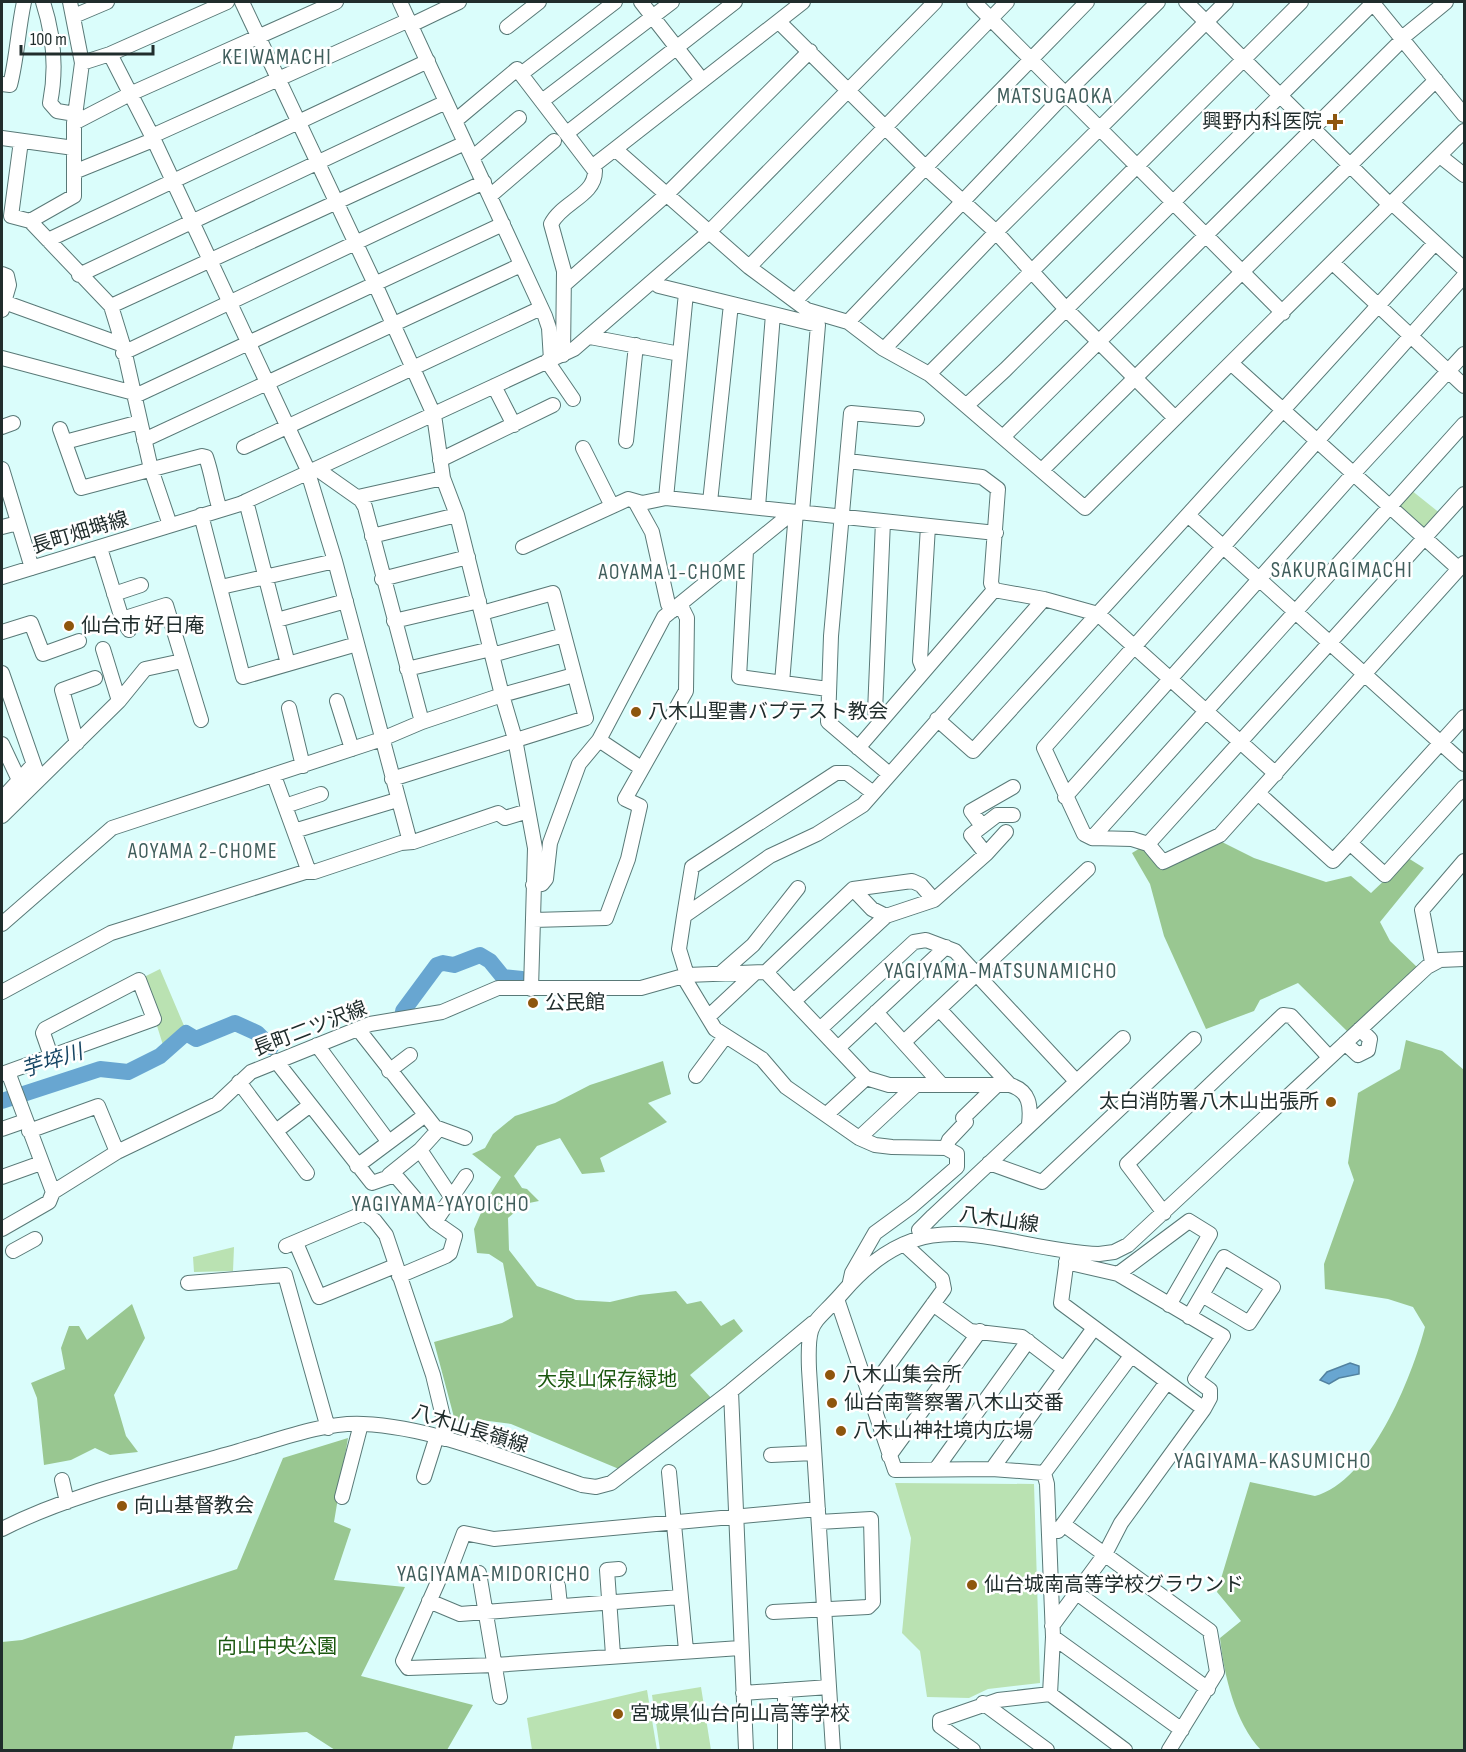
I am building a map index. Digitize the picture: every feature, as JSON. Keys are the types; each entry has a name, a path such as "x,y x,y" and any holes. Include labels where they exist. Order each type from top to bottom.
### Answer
{"street":[{"path":"2,84 10,85 24,2"},
{"path":"43,2 50,24 55,57 50,103 57,111 75,119 336,2"},
{"path":"30,220 74,196 75,119 82,63 70,2"},
{"path":"74,16 107,2"},
{"path":"82,63 110,54 227,2"},
{"path":"242,2 434,415 444,478 457,515 514,739 535,848 531,988"},
{"path":"400,2 541,308 549,328 554,359 573,399"},
{"path":"74,172 279,79 459,2"},
{"path":"507,27 520,8 539,2"},
{"path":"521,74 615,2"},
{"path":"640,2 702,80"},
{"path":"542,101 672,2"},
{"path":"567,133 735,2"},
{"path":"593,166 803,2"},
{"name":"長町畑塒線","path":"2,577 246,501 554,359 590,337 709,232 935,2"},
{"path":"974,2 1283,313"},
{"path":"749,267 1007,2"},
{"path":"795,301 1087,2"},
{"path":"848,322 1065,94 1158,2"},
{"path":"1186,2 1349,165 1464,269"},
{"path":"884,349 996,232 1226,2"},
{"path":"929,374 1135,165 1301,2"},
{"path":"967,405 1373,2 1464,115"},
{"path":"1004,436 1403,39 1446,2"},
{"path":"778,22 810,51 925,167 996,232 1066,309 1175,418"},
{"path":"565,284 666,195 810,51"},
{"path":"110,54 153,138 287,428 313,471 410,842"},
{"path":"48,240 428,61"},
{"path":"455,121 518,69 593,166 595,180 591,187 555,214 551,224 565,284 554,359"},
{"path":"1042,470 1436,80"},
{"path":"79,274 446,102"},
{"path":"472,158 519,118"},
{"path":"615,148 749,267 807,309 848,322 884,349 929,374 1004,436 1084,508 1232,364 1464,131"},
{"path":"2,138 74,148"},
{"path":"21,141 11,216 30,220 111,306 151,469 170,525"},
{"path":"2,274 7,276 9,285 3,306 123,349 355,244 487,189 554,141"},
{"path":"111,306 465,143"},
{"path":"1440,156 1464,175"},
{"path":"2,358 134,395 503,224"},
{"path":"937,719 973,751 1435,243"},
{"path":"1333,263 1464,386"},
{"path":"144,440 521,265"},
{"path":"1232,364 1283,409 1316,440 1353,474 1424,538 1462,566 1220,835 1163,862 1148,844 1132,839 1092,838 1084,834 1044,748 1133,645 1316,440 1464,276"},
{"path":"653,281 659,286 818,325 797,512 782,683"},
{"path":"666,498 686,293"},
{"path":"710,502 731,304"},
{"path":"244,447 541,308"},
{"path":"758,507 773,314"},
{"path":"590,337 680,354"},
{"path":"626,441 636,345"},
{"path":"1065,797 1353,474 1464,354"},
{"path":"494,386 514,425"},
{"path":"440,460 553,405"},
{"path":"888,773 828,722 828,689 842,516 851,413 917,419"},
{"path":"140,422 62,436 81,488 206,457 220,510"},
{"path":"1092,838 1464,424"},
{"path":"583,448 612,506"},
{"path":"848,461 982,477 998,489 991,583 994,590"},
{"path":"2,469 5,497 18,523 32,568"},
{"path":"313,471 357,497 365,507 382,579 422,722"},
{"path":"357,497 444,478"},
{"path":"1148,844 1464,494"},
{"path":"523,547 627,499 636,503 666,498 710,502 996,533"},
{"path":"246,501 288,664"},
{"path":"533,920 606,918 628,859 640,806 625,799 686,691 687,618 668,604 652,532 636,503"},
{"path":"533,885 542,884 546,879 550,843 579,764 599,740 664,617 797,512"},
{"path":"201,515 243,677 357,644"},
{"path":"372,536 457,515"},
{"path":"1188,515 1464,764"},
{"path":"883,522 875,712 883,719"},
{"path":"2,527 18,523"},
{"path":"924,671 920,661 928,526"},
{"path":"100,548 125,625 166,605 201,720"},
{"path":"746,550 739,677 828,689"},
{"path":"382,579 468,557"},
{"path":"220,587 335,561"},
{"path":"114,594 141,585"},
{"path":"858,748 994,590"},
{"path":"994,590 1044,598 1098,614 1276,774"},
{"path":"392,779 586,718 553,593 394,621"},
{"path":"684,916 770,856 817,834 863,805 888,773 1044,598"},
{"path":"277,620 346,601"},
{"path":"2,632 31,623 43,654 79,641"},
{"path":"407,669 564,635"},
{"path":"103,649 119,701"},
{"path":"2,816 119,701 146,669 182,660"},
{"path":"2,673 39,779"},
{"path":"2,924 112,828 274,776 502,695 574,675"},
{"path":"77,742 62,690 95,678"},
{"path":"337,701 351,749"},
{"path":"289,708 303,766"},
{"path":"1258,793 1333,861 1464,717"},
{"path":"599,740 641,768"},
{"path":"2,744 19,780"},
{"path":"2,799 33,765"},
{"path":"850,1284 852,1272 875,1233 912,1206 957,1167 957,1154 946,1148 892,1147 859,1138 786,1087 762,1059 715,1029 685,975 679,949 692,867 836,773 847,773 872,792"},
{"path":"274,776 309,872"},
{"path":"982,826 971,811 1013,787"},
{"path":"1350,843 1385,875 1464,787"},
{"path":"285,806 321,794"},
{"path":"294,831 398,800"},
{"path":"2,992 111,933 498,813 505,818 528,811"},
{"path":"986,854 971,836 997,815 1013,815"},
{"path":"795,1000 886,916 934,900 986,854 1006,832"},
{"path":"1464,861 1422,910 1427,967 1440,960 1464,959"},
{"path":"904,1042 1088,869"},
{"path":"708,1017 761,973 853,889 912,881 921,885 934,900"},
{"path":"721,973 753,945 798,888"},
{"path":"853,889 872,909 886,916"},
{"path":"821,1028 914,942 926,940 955,951 1076,1081"},
{"path":"840,1047 946,947"},
{"name":"八木山線","path":"813,1323 850,1284 883,1255 921,1237 952,1232 1067,1256 1114,1252 1128,1245 1427,967"},
{"path":"761,973 795,1000 866,1078 889,1085 1005,1084 1019,1088 1026,1096 1030,1106 1029,1124"},
{"name":"長町二ツ沢線","path":"5,1228 49,1202 53,1192 117,1152 201,1109 217,1104 251,1072 370,1024 442,1012 498,988 573,986 641,988 685,975 761,973"},
{"path":"51,1056 44,1033 45,1029 139,980 154,1019 5,1073 17,1096 53,1192"},
{"path":"939,1009 1005,1084"},
{"path":"876,1012 941,1084"},
{"path":"1164,1213 1127,1164 1283,1016 1291,1016 1329,1057"},
{"path":"358,1029 424,1116 439,1129 465,1138"},
{"path":"1345,1043 1359,1055 1368,1050 1370,1039 1360,1029"},
{"path":"696,1076 725,1037"},
{"path":"921,1237 919,1230 1123,1038"},
{"path":"989,1163 1042,1182 1194,1039"},
{"path":"317,1046 388,1141"},
{"path":"389,1071 410,1055"},
{"path":"276,1061 309,1106 372,1183 378,1183 420,1150 439,1129"},
{"path":"827,1114 866,1078"},
{"path":"239,1082 307,1173"},
{"path":"946,1148 949,1140 966,1122 963,1118 1005,1084"},
{"path":"859,1138 916,1085"},
{"path":"2,1129 27,1126 98,1106 117,1152"},
{"path":"276,1131 309,1106"},
{"path":"357,1166 424,1116"},
{"path":"420,1150 452,1198"},
{"path":"2,1176 41,1163"},
{"path":"389,1174 395,1175 435,1222 455,1236 450,1253 397,1271 319,1297 291,1244 364,1213 375,1221 386,1235 397,1271 433,1375 446,1429 424,1477"},
{"path":"435,1222 466,1176"},
{"path":"1118,1274 1189,1221 1210,1234 1169,1305"},
{"path":"5,1228 16,1249 35,1239"},
{"path":"869,1392 944,1289 942,1279 904,1244"},
{"path":"1053,1631 1105,1554 1121,1523 1204,1409 1210,1398 1210,1390 1195,1379 1223,1336 1118,1274 1067,1256 1061,1303 1204,1409"},
{"path":"1189,1317 1224,1257 1273,1287 1249,1323 1202,1295"},
{"path":"188,1282 285,1275 328,1428"},
{"path":"837,1299 843,1308 889,1456 898,1471 992,1469 1044,1473"},
{"path":"933,1304 970,1331 1022,1337 1064,1369"},
{"path":"813,1323 808,1344 833,1750"},
{"name":"八木山長嶺線","path":"2,1529 67,1502 212,1459 328,1428 361,1424 411,1429 582,1485 596,1487 618,1479 731,1391 813,1323"},
{"path":"992,1469 1094,1328"},
{"path":"889,1456 980,1331"},
{"path":"936,1469 1028,1341"},
{"path":"1044,1473 1131,1356"},
{"path":"1050,1542 1167,1382"},
{"path":"731,1391 746,1750"},
{"path":"342,1497 361,1424"},
{"path":"771,1455 814,1453"},
{"path":"669,1472 686,1650"},
{"path":"1044,1473 1047,1484 1053,1631 1050,1694"},
{"path":"62,1479 67,1502"},
{"path":"740,1648 613,1655 495,1665 408,1668 403,1661 441,1575 450,1570 464,1533 494,1539 735,1518 818,1515 871,1519 873,1602 868,1607 773,1612"},
{"path":"1063,1524 1210,1631 1217,1672 1169,1750"},
{"path":"613,1655 607,1570 619,1569"},
{"path":"479,1573 500,1697"},
{"path":"558,1586 560,1605"},
{"path":"1077,1593 1206,1693"},
{"path":"429,1601 460,1614 486,1612 522,1602 560,1605 680,1597"},
{"path":"1053,1631 1182,1730"},
{"path":"743,1693 829,1687"},
{"path":"785,1689 785,1750"},
{"path":"1175,1750 1205,1705 1206,1693"},
{"path":"973,1750 939,1726 940,1720 983,1703 1050,1694 1125,1750"},
{"path":"983,1703 1047,1750"}],"green space":[{"path":"1411,490 1441,514 1424,532 1396,506"},
{"path":"1222,842 1254,858 1326,882 1351,876 1371,893 1408,858 1424,868 1380,922 1390,941 1418,968 1348,1032 1298,983 1260,1000 1254,1011 1206,1029 1164,936 1150,884 1132,853 1142,847 1164,869"},
{"path":"160,969 185,1028 163,1045 142,978"},
{"path":"1406,1040 1442,1051 1464,1070 1464,1750 1261,1750 1244,1726 1232,1698 1222,1652 1220,1638 1241,1621 1217,1592 1250,1482 1315,1496 1335,1487 1354,1471 1371,1450 1399,1399 1425,1327 1413,1307 1388,1299 1325,1289 1324,1264 1354,1180 1348,1163 1358,1093 1400,1069"},
{"name":"大泉山保存緑地","path":"663,1061 671,1094 648,1103 667,1122 600,1158 605,1172 582,1174 560,1138 537,1146 514,1176 522,1188 527,1189 539,1201 524,1204 508,1218 509,1250 537,1286 576,1300 610,1302 640,1295 676,1291 687,1304 701,1301 721,1326 734,1319 743,1331 690,1375 712,1399 619,1469 511,1424 481,1420 455,1421 434,1342 502,1323 513,1317 503,1263 489,1254 477,1253 474,1229 487,1199 501,1177 472,1154 485,1148 493,1134 515,1116 555,1103 590,1085"},
{"path":"234,1247 233,1271 194,1272 193,1257"},
{"path":"132,1304 145,1338 114,1395 126,1436 138,1452 110,1455 95,1448 71,1460 44,1465 37,1398 31,1383 65,1369 61,1348 69,1326 79,1326 87,1340"},
{"name":"向山中央公園","path":"348,1438 334,1522 351,1529 334,1580 405,1587 361,1676 473,1705 447,1750 335,1750 307,1732 235,1736 232,1750 2,1750 2,1642 22,1640 237,1569 283,1458"},
{"name":"仙台城南高等学校グラウンド","path":"895,1483 1034,1484 1040,1683 988,1689 969,1698 927,1697 920,1651 902,1633 911,1538"},
{"path":"701,1687 711,1750 660,1750 652,1695"},
{"path":"647,1690 657,1750 532,1750 527,1718"}],"water":[{"path":"1350,1363 1359,1366 1359,1374 1339,1378 1329,1384 1320,1380 1327,1372"}],"waterway":[{"name":"芋埣川","path":"403,1011 437,965 443,963 454,965 480,955 490,961 503,977 522,979"},
{"name":"芋埣川","path":"2,1101 100,1069 128,1072 160,1056 186,1033 196,1039 235,1023 257,1033 271,1047"}],"place":[{"name":"興野内科医院","path":"1335,122"},
{"name":"仙台市 好日庵","path":"69,626"},
{"name":"八木山聖書バプテスト教会","path":"636,712"},
{"name":"公民館","path":"533,1003"},
{"name":"太白消防署八木山出張所","path":"1331,1102"},
{"name":"八木山集会所","path":"830,1375"},
{"name":"仙台南警察署八木山交番","path":"832,1403"},
{"name":"八木山神社境内広場","path":"841,1431"},
{"name":"向山基督教会","path":"122,1506"},
{"name":"仙台城南高等学校グラウンド","path":"972,1585"},
{"name":"宮城県仙台向山高等学校","path":"618,1714"}],"district":[{"name":"KEIWAMACHI","path":"277,57"},
{"name":"MATSUGAOKA","path":"1055,96"},
{"name":"SAKURAGIMACHI","path":"1342,570"},
{"name":"AOYAMA 1-CHOME","path":"673,572"},
{"name":"AOYAMA 2-CHOME","path":"203,851"},
{"name":"YAGIYAMA-MATSUNAMICHO","path":"1001,971"},
{"name":"YAGIYAMA-YAYOICHO","path":"441,1204"},
{"name":"YAGIYAMA-KASUMICHO","path":"1273,1461"},
{"name":"YAGIYAMA-MIDORICHO","path":"494,1574"}]}
